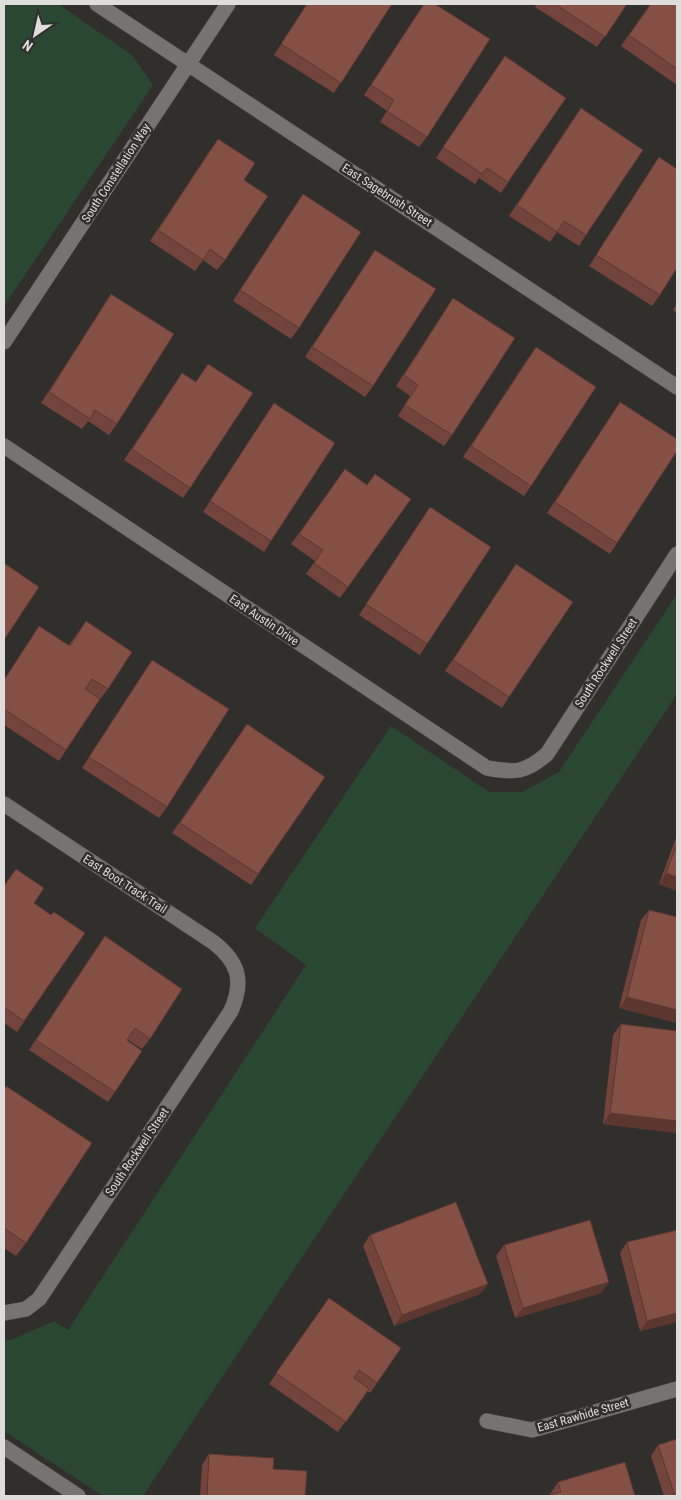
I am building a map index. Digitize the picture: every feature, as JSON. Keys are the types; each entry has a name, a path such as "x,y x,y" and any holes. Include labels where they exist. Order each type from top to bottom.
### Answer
{"street":[{"name":"East Sagebrush Street","path":"97,4 677,387"},
{"name":"South Constellation Way","path":"4,342 228,4"},
{"name":"East Austin Drive","path":"4,446 487,768 507,772 531,767"},
{"name":"South Rockwell Street","path":"531,767 547,754 677,554"},
{"name":"East Boot Track Trail","path":"4,804 213,942 226,952 236,972"},
{"name":"South Rockwell Street","path":"7,1314 26,1309 39,1299 231,1011 237,997 238,981 236,972"},
{"name":"East Rawhide Street","path":"487,1421 532,1430 677,1389"},
{"path":"4,1447 78,1496"}],"green space":[{"path":"4,4 58,4 132,55 153,85 4,306"},
{"path":"677,594 677,694 143,1496 103,1496 4,1431 4,1339 11,1340 54,1321 68,1330 306,965 255,928 391,726 489,792 522,792 559,772"}],"building":[{"path":"307,4 392,4 341,83 281,44"},
{"path":"424,4 435,4 490,39 427,137 387,111 394,100 371,85"},
{"path":"555,4 627,4 605,37"},
{"path":"651,4 677,4 677,69 629,35"},
{"path":"505,56 566,98 508,182 487,168 482,174 443,147"},
{"path":"581,108 643,150 586,235 564,221 557,232 517,205"},
{"path":"218,139 255,163 244,180 268,196 225,260 210,249 203,260 158,230"},
{"path":"659,157 677,169 677,268 660,295 596,255"},
{"path":"303,194 361,232 299,328 240,290"},
{"path":"375,250 436,289 373,386 312,347"},
{"path":"111,294 174,334 117,424 95,410 90,419 49,392"},
{"path":"453,298 515,338 452,435 405,405 418,385 404,375"},
{"path":"536,347 596,387 531,486 471,446"},
{"path":"208,364 253,393 190,488 132,449 182,373 196,382"},
{"path":"620,402 677,439 677,451 617,543 555,502"},
{"path":"274,403 335,443 271,541 210,501"},
{"path":"345,469 367,485 375,474 411,499 348,587 314,563 323,550 299,534"},
{"path":"430,507 491,547 427,644 366,604"},
{"path":"4,563 39,587 4,640"},
{"path":"516,564 573,602 509,697 453,660"},
{"path":"86,621 132,652 108,689 92,679 85,689 100,699 66,750 4,709 4,680 39,626 70,646"},
{"path":"152,660 229,709 167,807 89,757"},
{"path":"247,724 325,777 258,874 180,823"},
{"path":"677,844 677,877 666,873"},
{"path":"16,869 44,888 34,903 51,915 54,912 85,933 24,1021 4,1007 4,886"},
{"path":"649,910 677,917 677,1010 627,997"},
{"path":"105,936 182,989 150,1039 135,1028 127,1040 142,1051 115,1092 36,1040"},
{"path":"621,1024 677,1031 677,1121 610,1113"},
{"path":"6,1086 92,1143 26,1243 4,1228 4,1090"},
{"path":"456,1202 488,1284 402,1315 370,1235"},
{"path":"590,1220 609,1282 523,1308 504,1245"},
{"path":"677,1230 677,1313 647,1321 627,1242"},
{"path":"329,1298 401,1348 377,1383 359,1370 354,1378 369,1389 346,1422 276,1373"},
{"path":"677,1439 677,1496 675,1496 658,1445"},
{"path":"209,1454 274,1458 273,1469 307,1471 305,1496 207,1496"},
{"path":"625,1462 635,1496 547,1496 561,1492 558,1482"}]}
